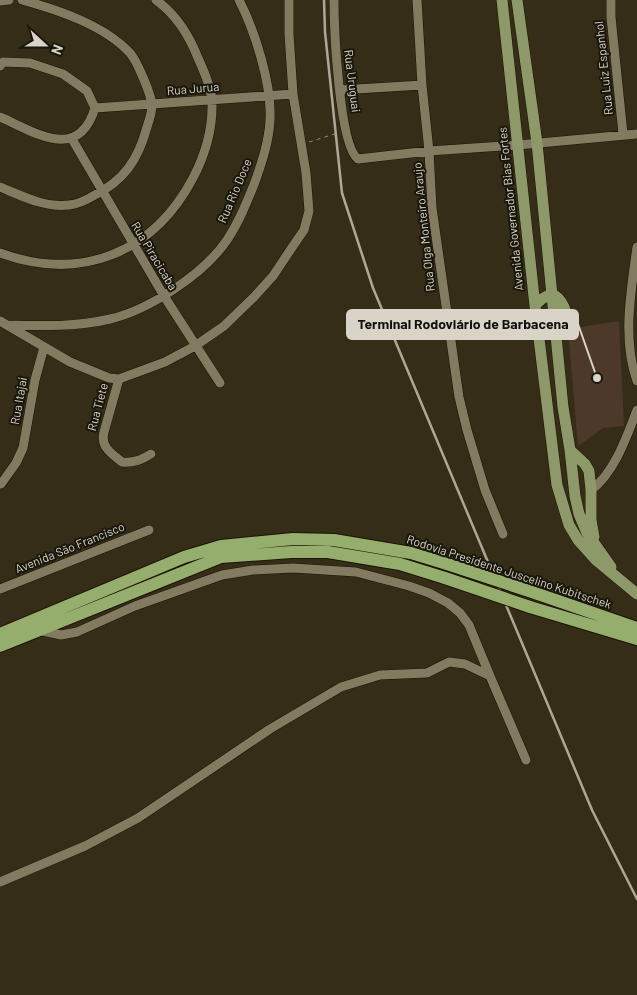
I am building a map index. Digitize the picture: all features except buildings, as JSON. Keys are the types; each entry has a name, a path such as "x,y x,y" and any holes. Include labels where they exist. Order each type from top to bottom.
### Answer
{"highway":[{"name":"Rodovia Presidente Juscelino Kubitschek","path":"0,634 184,557 220,546 293,539 334,540 411,553 637,628"},
{"name":"Rodovia Presidente Juscelino Kubitschek","path":"0,646 221,557 292,552 328,552 400,564 530,607 637,639"}],"main road":[{"name":"Avenida Governador Bias Fortes","path":"502,0 535,306 557,485 569,525 578,540 596,560 636,594"},
{"name":"Avenida Governador Bias Fortes","path":"518,0 537,143 557,330 563,407 575,496 583,523 595,546 609,565 636,594"},
{"path":"535,306 542,298 553,294"},
{"path":"570,450 585,464 589,471 591,490 590,520 595,546"},
{"path":"557,485 568,495 582,496 591,490"}],"street":[{"path":"0,1 9,0"},
{"path":"0,187 52,205 79,204 103,192 116,183 132,164 145,136 152,105 142,74 135,60 119,43 76,18 52,8 22,0"},
{"path":"0,253 28,262 55,265 104,258 133,245 161,223 177,205 188,188 197,170 206,143 212,100 206,76 184,28 172,13 156,0"},
{"name":"Rua Rio Doce","path":"4,323 89,324 111,319 142,308 189,279 213,257 226,241 238,220 262,163 270,120 269,95 250,22 239,0"},
{"path":"4,323 70,362 109,378 119,379 165,362 195,346 224,326 272,276 304,230 309,211 306,173 293,94 289,0"},
{"name":"Rua Uruguai","path":"334,0 340,90 347,130 355,157 360,160 429,151"},
{"name":"Rua Olga Monteiro Araujo","path":"417,0 432,208 459,397 485,490 503,534"},
{"name":"Rua Luiz Espanhol","path":"611,0 611,17 623,134"},
{"path":"0,117 47,138 63,140 72,139 80,134 92,117 95,108 87,90 63,74 30,63 1,62"},
{"path":"340,90 422,85"},
{"name":"Rua Jurua","path":"95,108 293,94"},
{"path":"429,151 637,134"},
{"name":"Rua Piracicaba","path":"72,139 133,245 220,383"},
{"path":"637,248 628,330 632,367 637,381"},
{"name":"Rua Itajai","path":"1,484 16,463 23,448 35,380 44,347"},
{"name":"Rua Tiete","path":"119,379 103,441 106,447 122,462 142,460 151,454"},
{"path":"591,490 600,484 609,471 637,410"},
{"name":"Avenida São Francisco","path":"0,589 149,530"},
{"path":"38,630 61,635 77,632 135,606 222,575 253,570 292,568 356,572 409,586 429,593 448,603 460,613 469,625 526,760"},
{"path":"0,882 85,846 138,818 270,728 340,687 380,675 427,673 449,662 465,664 490,676"}],"path":[{"path":"300,145 340,132"}],"railway":[{"path":"324,0 325,32 342,193 373,288 592,810 637,899"}],"place":[{"name":"Terminal Rodoviário de Barbacena","path":"597,378"}]}
